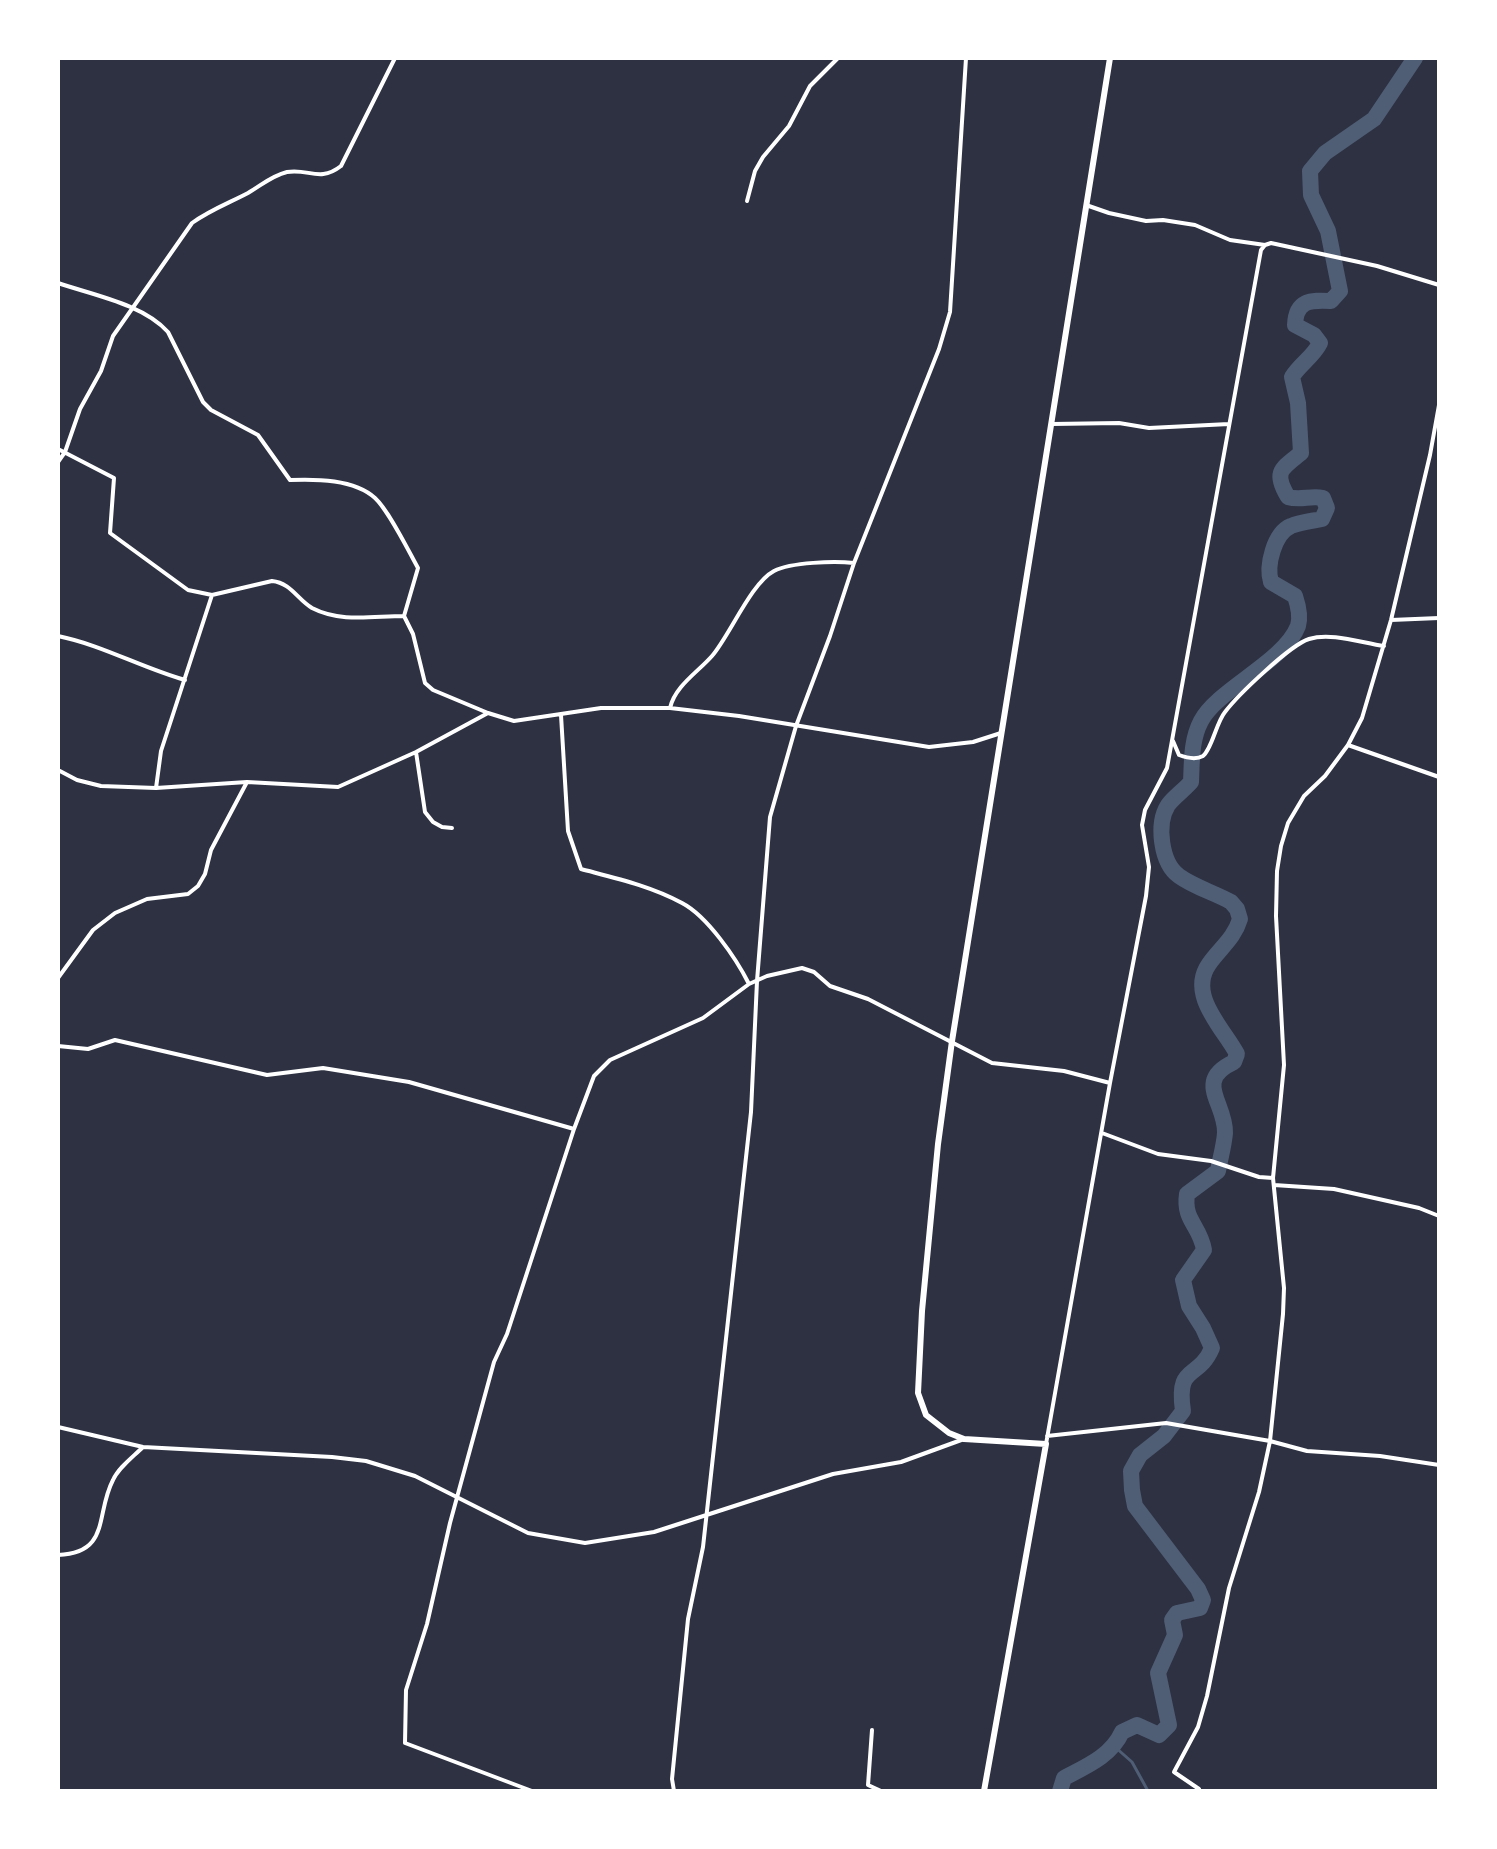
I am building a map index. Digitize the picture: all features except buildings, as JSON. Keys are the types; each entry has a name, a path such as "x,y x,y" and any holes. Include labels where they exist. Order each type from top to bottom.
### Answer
{"main road":[{"path":"984,1791 1047,1440 964,1439 934,1424 926,1415 918,1393 922,1311 952,1041 1110,58"}],"street":[{"path":"58,462 65,452 80,409 101,371 113,336 192,223 207,212 250,192 266,179 291,171 317,175 331,173 341,166 395,58"},
{"path":"747,201 755,171 763,157 789,126 810,86 838,58"},
{"path":"674,1791 672,1779 688,1619 703,1547 751,1112 757,981 770,817 796,726 854,563 939,349 950,312 966,58"},
{"path":"1086,205 1146,221 1195,225 1230,240 1301,249 1439,285"},
{"path":"1265,245 1261,250 1167,768 1145,810 1142,825 1149,867 1146,896 1047,1440 1166,1423 1270,1441 1307,1451 1380,1456 1439,1465"},
{"path":"58,283 132,309 162,325 203,402 211,410 258,435 286,478 317,479 356,488 378,500 418,568 404,616 413,634 425,683 433,690 514,721 601,708 670,708 929,747 973,742 1001,733"},
{"path":"1199,1789 1174,1772 1201,1717 1229,1588 1259,1492 1270,1441 1284,1301 1273,1178 1284,1065 1276,916 1277,871 1285,834 1296,809 1348,745 1362,718 1391,620 1439,405"},
{"path":"1051,424 1119,423 1149,428 1229,424"},
{"path":"58,449 114,478 110,533 188,590 212,595 272,581 281,582 309,606 343,618 404,616"},
{"path":"670,708 673,696 714,654 759,584 774,570 831,560 854,563"},
{"path":"156,788 161,751 212,595"},
{"path":"1391,620 1439,618"},
{"path":"58,636 77,640 150,670 185,680"},
{"path":"1173,738 1179,755 1188,759 1200,758 1209,750 1210,740 1224,713 1269,668 1308,639 1323,637 1384,646"},
{"path":"58,770 77,780 101,786 156,788 247,782 338,787 416,752 488,713"},
{"path":"561,715 568,831 581,869 631,882 684,903 699,916 739,964 749,984"},
{"path":"1348,745 1439,777"},
{"path":"416,752 425,812 433,822 452,828"},
{"path":"58,978 93,930 115,913 147,899 188,894 198,886 205,874 211,850 247,782"},
{"path":"532,1791 405,1743 406,1690 427,1624 450,1523 494,1362 507,1334 574,1129 594,1076 601,1067 610,1060 703,1018 749,984 767,976 802,968 814,972 830,986 868,999 992,1063 1064,1071 1110,1083"},
{"path":"58,1046 88,1049 115,1040 267,1075 323,1068 409,1082 574,1129"},
{"path":"1102,1133 1158,1154 1211,1161 1259,1177 1273,1178"},
{"path":"1274,1185 1334,1189 1419,1208 1439,1216"},
{"path":"58,1427 143,1447 366,1461 415,1476 528,1533 585,1543 654,1532 833,1474 901,1462 964,1439"},
{"path":"58,1555 72,1555 89,1547 99,1532 112,1481 143,1447"},
{"path":"872,1730 868,1785 881,1791"},
{"path":"926,1791 984,1791"}],"waterway":[{"path":"1060,1791 1064,1778 1105,1754 1122,1732 1137,1725 1159,1735 1169,1725 1158,1673 1175,1635 1172,1620 1177,1613 1200,1608 1203,1600 1135,1506 1131,1471 1140,1455 1164,1436 1183,1411 1185,1379 1201,1365 1212,1348 1189,1306 1183,1280 1204,1250 1186,1203 1187,1194 1218,1171 1223,1148 1224,1122 1213,1085 1215,1077 1234,1062 1237,1054 1210,1011 1202,988 1209,964 1230,938 1240,919 1231,902 1191,883 1173,870 1164,853 1162,822 1168,805 1191,782 1194,743 1201,721 1209,709 1279,652 1298,626 1295,596 1271,582 1271,559 1276,543 1285,530 1322,519 1327,508 1323,498 1288,497 1280,476 1284,467 1301,453 1298,403 1292,377 1320,343 1314,335 1295,325 1296,317 1306,303 1331,301 1340,291 1328,231 1311,195 1310,171 1325,153 1374,119 1415,58"},
{"path":"1115,1747 1132,1762 1148,1791"}]}
